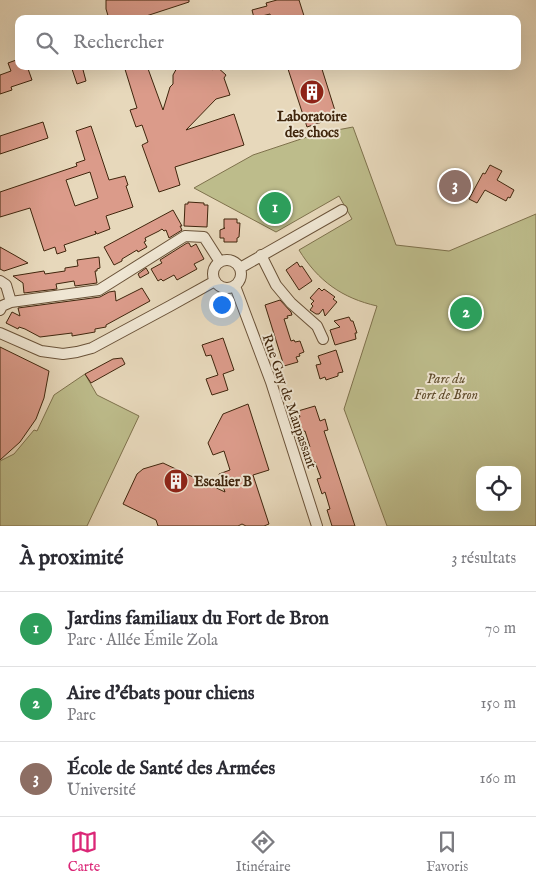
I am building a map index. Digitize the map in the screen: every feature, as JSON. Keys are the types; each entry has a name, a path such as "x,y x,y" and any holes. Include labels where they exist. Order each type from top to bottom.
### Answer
{"street":[{"path":"240,268 342,210"},
{"path":"0,310 2,306 10,302 99,290 185,236 204,237 220,262"},
{"path":"261,256 276,285 291,303 317,326 323,339"},
{"path":"231,260 240,268 241,278 235,286 227,289 214,281 214,270 220,262 231,260"},
{"path":"0,281 6,285 10,302"},
{"path":"0,333 41,351 63,354 76,352 92,348 214,281"},
{"name":"Rue Guy de Maupassant","path":"235,286 271,382 317,526"}],"green space":[{"name":"Parc du Fort de Bron","path":"353,127 396,245 449,251 536,214 536,526 387,526 344,409 377,306 364,303 332,287 314,271 299,250 352,219 339,196 276,232 194,188 253,155 316,134"},
{"path":"85,374 97,395 139,416 87,526 0,526 0,461 14,454 34,430 37,431 54,395"}],"building":[{"path":"106,0 189,0 189,2 149,15 108,15"},
{"path":"277,0 299,0 304,15 253,15 252,10 267,6 266,3"},
{"path":"15,60 15,70 28,70 32,80 11,87 12,90 0,94 0,75 11,71 8,63"},
{"path":"72,70 83,70 86,81 77,84"},
{"path":"125,70 148,70 163,110 170,87 173,84 173,75 176,70 220,70 226,75 224,78 230,95 216,99 186,130 234,114 244,145 175,167 180,185 159,192 142,145 148,142 142,125 136,127 130,110 137,108"},
{"name":"Laboratoire des chocs","path":"288,70 322,70 337,117 307,127"},
{"path":"43,122 48,138 0,154 0,136"},
{"path":"91,126 109,180 125,176 128,185 126,186 133,207 106,216 110,229 97,234 95,231 96,234 64,245 66,251 57,254 55,247 44,251 30,208 0,217 0,192 77,166 76,163 85,160 76,131","holes":["90,172 98,198 75,206 66,180"]},
{"path":"490,165 502,171 497,180 514,190 506,201 485,190 477,203 469,199 483,173 485,174"},
{"path":"188,202 208,205 207,227 184,226 185,204 188,204"},
{"path":"173,210 182,226 180,226 182,230 169,238 166,230 162,229 145,238 146,241 144,242 147,247 138,252 137,250 114,265 104,247"},
{"path":"224,219 237,219 237,223 240,223 237,242 224,242 224,238 220,238 220,230 225,228"},
{"path":"187,243 191,247 196,244 204,259 194,264 197,269 177,280 174,275 163,281 161,279 158,281 151,269 162,263 160,260"},
{"path":"0,247 28,263 4,271 0,269"},
{"path":"99,257 100,268 95,271 97,283 75,286 74,281 56,284 57,289 24,293 23,283 13,276 44,271 45,274 65,271 65,268 78,266 77,260"},
{"path":"297,262 312,281 299,290 286,270"},
{"path":"146,268 149,273 140,278 138,274"},
{"path":"142,288 150,301 106,325 106,327 95,329 95,332 72,336 72,333 40,337 25,329 19,327 18,329 6,323 12,312 20,316 18,308 100,297 115,291 116,301"},
{"path":"319,288 322,291 324,289 335,297 333,299 337,302 325,316 323,309 319,314 310,310 313,306 311,304 314,301 310,298"},
{"path":"280,300 292,315 284,319 291,341 300,341 304,352 296,357 298,362 284,366 265,305"},
{"path":"349,317 353,321 357,333 355,333 356,339 335,345 330,330 340,327 334,321"},
{"path":"223,338 234,370 223,374 228,390 212,395 206,379 218,375 211,355 206,356 202,345"},
{"path":"0,347 49,371 44,398 36,419 20,442 0,460"},
{"path":"336,350 343,372 326,380 325,377 320,379 316,365 321,364 318,356"},
{"path":"122,358 125,364 91,383 85,374 113,359"},
{"path":"248,404 269,470 253,475 269,524 264,526 246,526 242,524 238,526 158,526 156,520 123,504 137,474 143,469 163,463 225,492 219,474 230,470 224,451 213,455 208,443 223,414"},
{"path":"315,406 320,421 325,419 328,430 324,431 355,526 332,526 327,510 330,509 325,492 322,494 317,479 321,478 315,462 311,463 306,448 310,447 305,431 301,432 296,418 300,417 298,411"}],"place":[{"name":"Laboratoire des chocs","path":"312,92"},
{"name":"École de Santé des Armées","path":"455,186"},
{"name":"Jardins familiaux du Fort de Bron","path":"275,208"},
{"name":"Aire d'ébats pour chiens","path":"466,313"},
{"name":"Escalier B","path":"176,481"}]}
